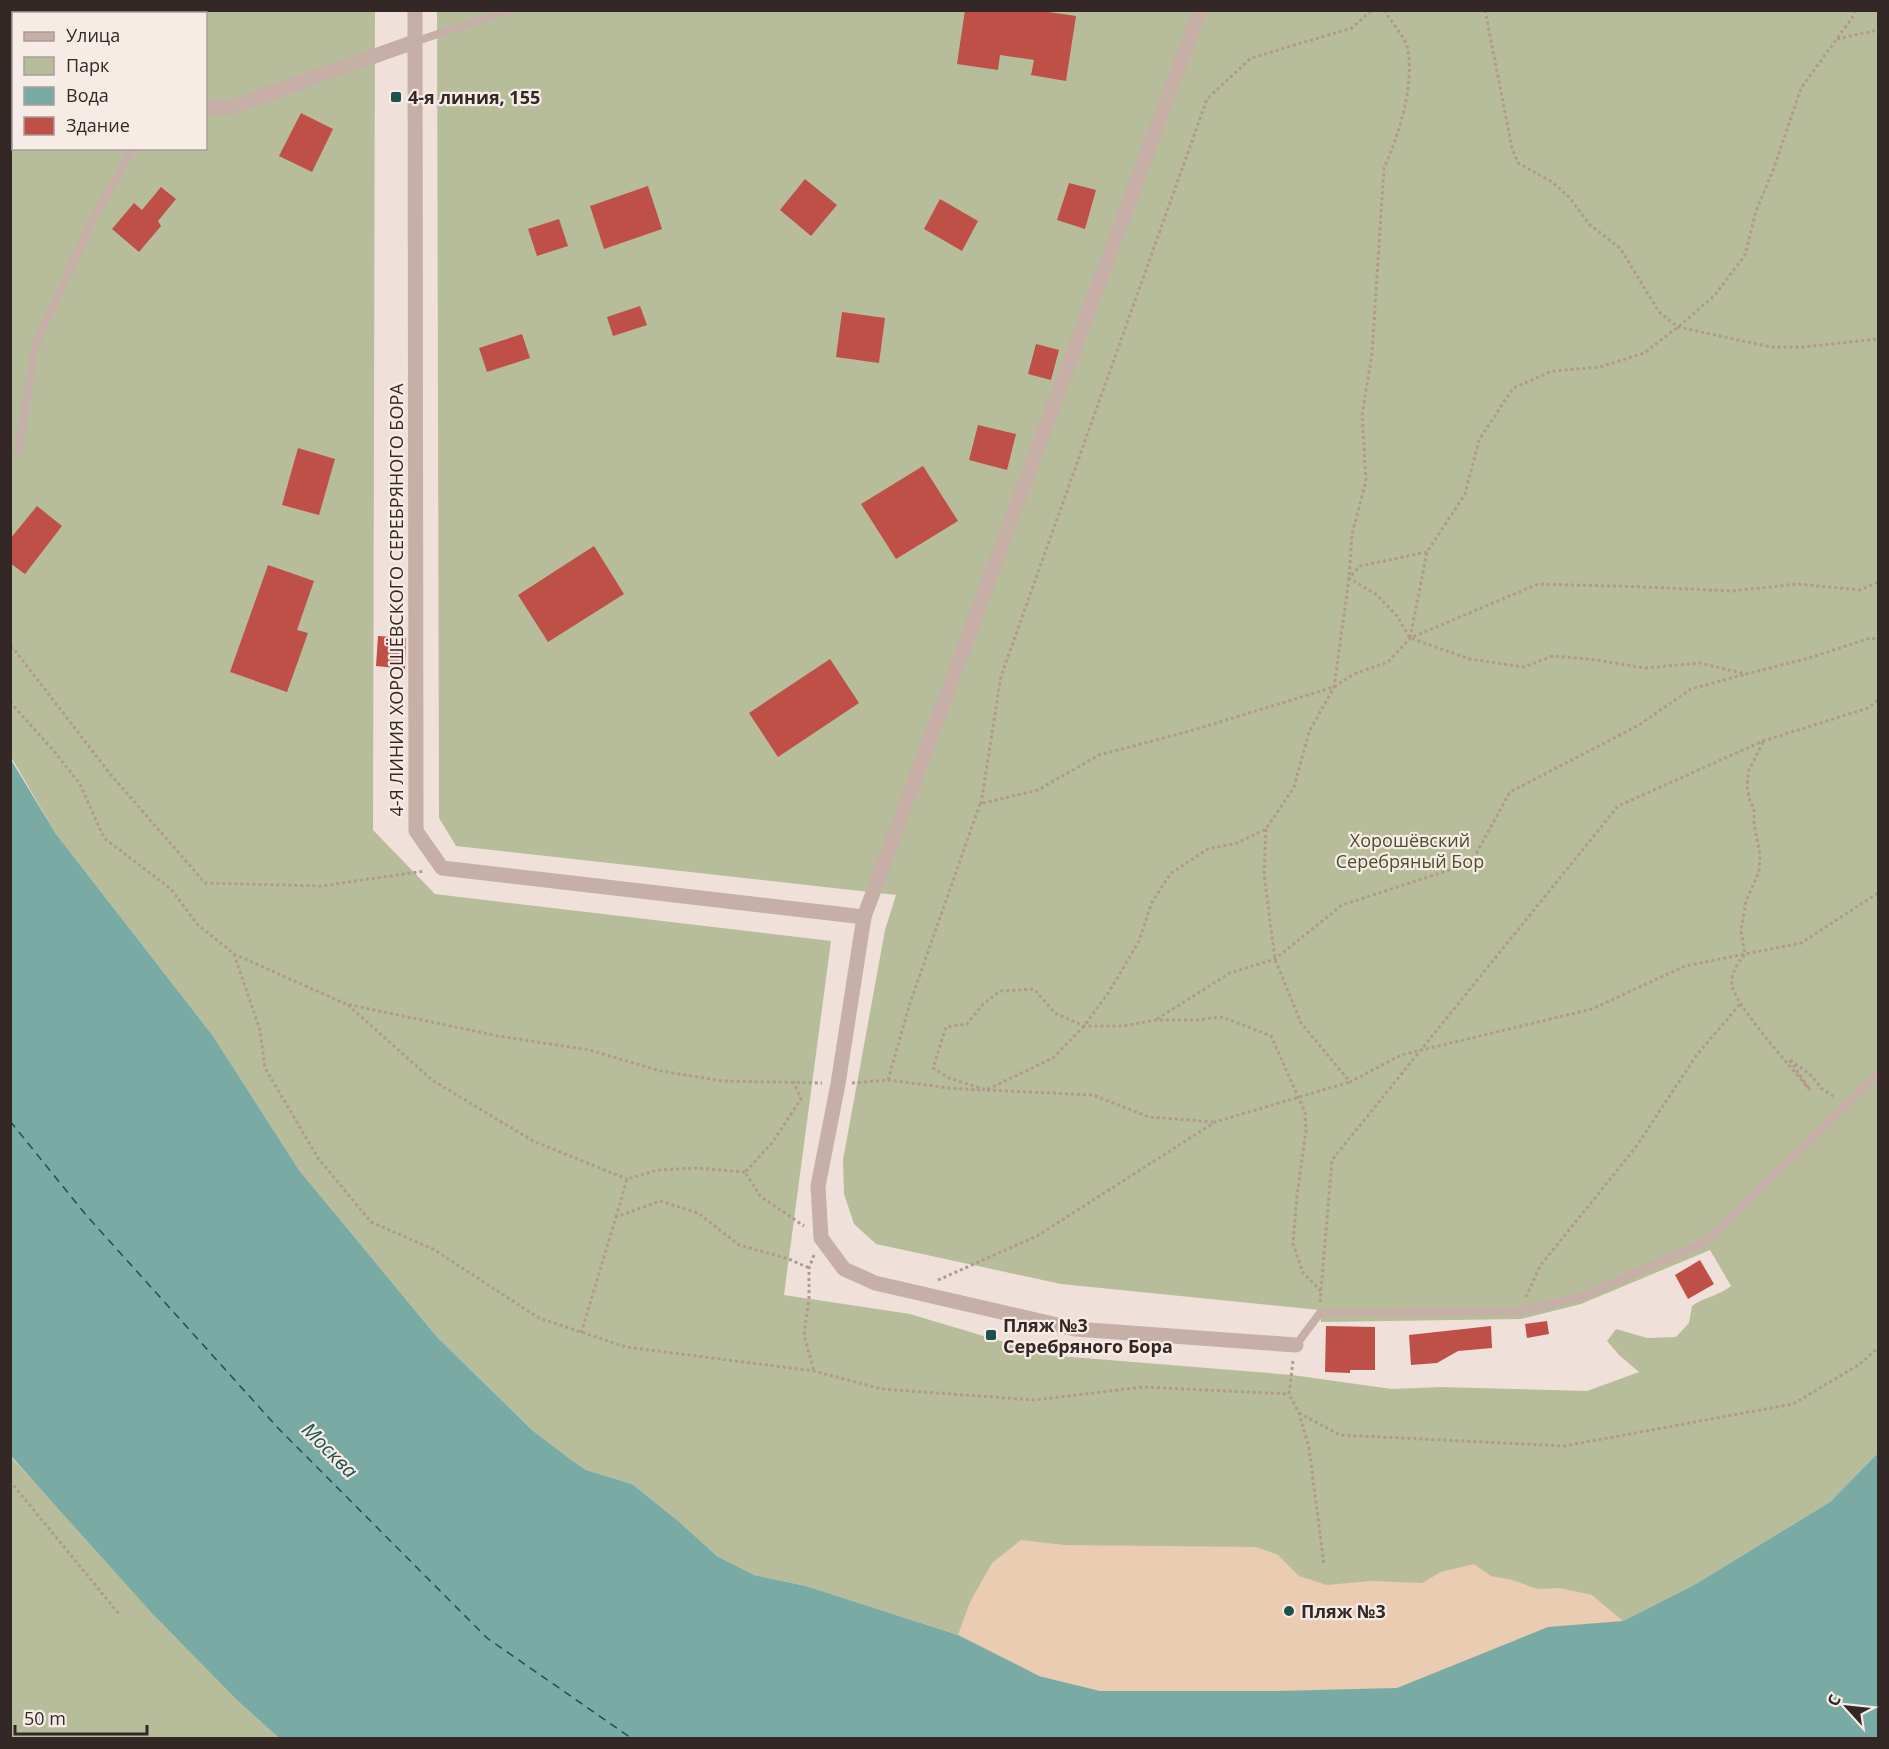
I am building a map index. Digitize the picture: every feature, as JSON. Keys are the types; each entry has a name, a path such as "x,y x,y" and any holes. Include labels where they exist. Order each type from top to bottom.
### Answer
{"street":[{"name":"4-Я ЛИНИЯ ХОРОШЁВСКОГО СЕРЕБРЯНОГО БОРА","path":"415,10 416,831 442,868"},
{"path":"1200,10 864,917 838,1084 818,1186 821,1238 844,1269 875,1283 1075,1329 1296,1345"},
{"path":"207,108 231,107 414,42"},
{"path":"442,868 864,917"}],"lane":[{"path":"414,42 510,10"},
{"path":"18,452 35,346 92,221 132,150"},
{"path":"1296,1345 1320,1313 1520,1311 1581,1297 1705,1242 1878,1074"}],"path":[{"path":"888,1080 910,1003 981,804 1001,676 1207,99 1251,58 1352,28 1372,10"},
{"path":"1350,1082 1301,1023 1275,959 1264,874 1266,829 1294,787 1309,732 1335,687 1349,578 1352,534 1366,481 1362,416 1372,354 1384,168 1397,140 1408,91 1408,48 1384,10"},
{"path":"1485,10 1512,148 1518,163 1552,182 1570,198 1590,225 1620,248 1659,312 1678,327 1771,347 1803,347 1878,339"},
{"path":"1410,638 1427,552 1465,494 1479,440 1513,388 1552,371 1600,367 1644,353 1715,295 1745,255 1756,211 1774,168 1801,88 1852,18 1855,10"},
{"path":"1837,39 1878,30"},
{"path":"1349,578 1360,566 1427,552"},
{"path":"1349,578 1377,595 1396,616 1410,638 1470,658 1524,667 1553,656 1645,668 1700,663 1746,674"},
{"path":"981,804 1038,790 1099,755 1190,731 1335,687 1354,674 1388,662 1410,638 1538,584 1733,591 1797,584 1860,590 1878,582"},
{"path":"1156,1020 1230,973 1275,959 1342,905 1472,863 1509,792 1639,725 1691,689 1809,658 1870,638 1878,639"},
{"path":"10,648 13,648 111,775 206,883 321,886 442,868"},
{"path":"1320,1310 1332,1160 1618,806 1763,741 1868,708 1878,700"},
{"path":"10,702 80,784 104,838 171,889 197,924 234,954 346,1004 498,1036 589,1050 661,1071 722,1081 793,1081 838,1084 888,1080 949,1088 1093,1095 1149,1117 1215,1122"},
{"path":"1763,741 1749,770 1747,786 1750,802 1754,808 1754,824 1760,855 1759,872 1746,901 1741,931 1745,954 1735,967 1731,985 1740,1004 1810,1090 1789,1059 1812,1076 1821,1088 1839,1100 1856,1097"},
{"path":"1266,829 1236,843 1208,849 1171,873 1152,902 1139,941 1109,992 1084,1026 1053,1058 986,1090 949,1078 933,1068 946,1027 967,1024 982,1004 1000,991 1034,989 1055,1013 1084,1026 1123,1026 1156,1020 1196,1020 1222,1017 1271,1036 1305,1112 1306,1131 1293,1244 1303,1273 1321,1291"},
{"path":"911,1292 1037,1236 1215,1122 1350,1082 1401,1055 1592,1009 1685,966 1801,943 1878,893"},
{"path":"234,954 260,1030 265,1068 318,1158 371,1222 433,1249 539,1318 626,1347 814,1371 882,1389 1034,1400 1144,1387 1289,1394"},
{"path":"346,1004 432,1080 533,1141 627,1179 658,1170 697,1168 745,1172"},
{"path":"1520,1311 1540,1266 1636,1147 1696,1056 1740,1004"},
{"path":"745,1172 772,1143 801,1099 793,1081"},
{"path":"745,1172 760,1196 821,1238 809,1268 809,1298 804,1335 814,1371"},
{"path":"581,1333 627,1179"},
{"path":"616,1217 660,1201 698,1213 739,1245 789,1259 809,1268"},
{"path":"1296,1345 1289,1394 1299,1413 1309,1448 1324,1565"},
{"path":"1299,1413 1340,1435 1564,1446 1793,1404 1860,1364 1878,1348"},
{"path":"10,1481 119,1614"}],"green space":[{"name":"Хорошёвский Серебряный Бор","path":"10,11 375,11 373,830 435,894 831,941 784,1295 910,1314 1047,1355 1292,1375 1392,1389 1441,1387 1587,1391 1639,1372 1607,1341 1616,1329 1647,1338 1676,1337 1689,1323 1692,1306 1731,1286 1710,1250 1581,1304 1521,1319 1321,1322 1320,1310 1061,1284 876,1244 854,1224 844,1194 843,1160 885,930 896,895 456,846 439,818 437,11 1878,11 1878,1453 1830,1502 1694,1585 1623,1621 1548,1627 1397,1688 1278,1691 1039,1676 958,1635 806,1586 754,1575 717,1556 632,1484 586,1470 570,1459 532,1430 437,1337 299,1170 213,1036 56,834 11,757"},
{"path":"10,1456 239,1702 279,1738 11,1738"}],"sand":[{"name":"Пляж №3","path":"1021,1540 1065,1545 1256,1547 1278,1555 1299,1576 1327,1585 1371,1581 1422,1583 1441,1572 1474,1564 1491,1576 1538,1589 1560,1588 1592,1595 1623,1621 1548,1627 1397,1688 1100,1691 1039,1676 958,1635 970,1602 992,1563"}],"water":[{"name":"Москва","path":"10,758 56,834 213,1036 299,1170 437,1337 532,1430 586,1470 632,1484 717,1556 754,1575 806,1586 958,1635 1039,1676 1100,1691 1397,1688 1548,1627 1623,1621 1694,1585 1830,1502 1878,1453 1878,1738 279,1738 239,1702 150,1611 11,1456"}],"building":[{"path":"965,10 1035,10 1076,16 1066,81 1031,75 1034,60 1000,55 998,70 957,64"},
{"path":"301,113 333,129 312,172 279,156"},
{"path":"805,179 837,205 811,236 780,210"},
{"path":"1069,183 1096,190 1085,229 1057,220"},
{"path":"648,186 662,229 604,249 590,206"},
{"path":"161,187 176,199 158,221 161,226 139,252 112,229 134,203 142,210"},
{"path":"940,199 978,221 962,251 924,229"},
{"path":"559,219 568,246 537,256 528,229"},
{"path":"640,306 647,325 613,336 607,317"},
{"path":"842,312 885,318 879,363 836,357"},
{"path":"522,334 530,358 487,372 479,348"},
{"path":"1036,344 1059,350 1051,380 1028,374"},
{"path":"978,425 1016,434 1007,470 969,460"},
{"path":"298,448 335,459 319,515 282,505"},
{"path":"923,466 958,521 896,559 861,504"},
{"path":"37,506 62,526 25,574 10,563 10,539"},
{"path":"594,546 624,594 548,642 518,595"},
{"path":"268,565 314,581 297,630 308,633 287,692 230,672"},
{"path":"378,636 406,638 405,669 376,666"},
{"path":"830,659 859,703 778,757 749,713"},
{"path":"1700,1260 1714,1284 1688,1299 1675,1275"},
{"path":"1547,1321 1549,1334 1527,1338 1525,1324"},
{"path":"1326,1326 1375,1327 1375,1370 1350,1370 1350,1373 1325,1372"},
{"path":"1491,1326 1492,1348 1458,1351 1437,1363 1411,1365 1409,1335"}],"ferry route":[{"path":"10,1121 86,1215 278,1428 487,1638 631,1738"}],"place":[{"name":"4-я линия, 155","path":"396,97"},
{"name":"Пляж №3 Cеребряного Бора","path":"991,1335"},
{"name":"Пляж №3","path":"1289,1611"}]}
